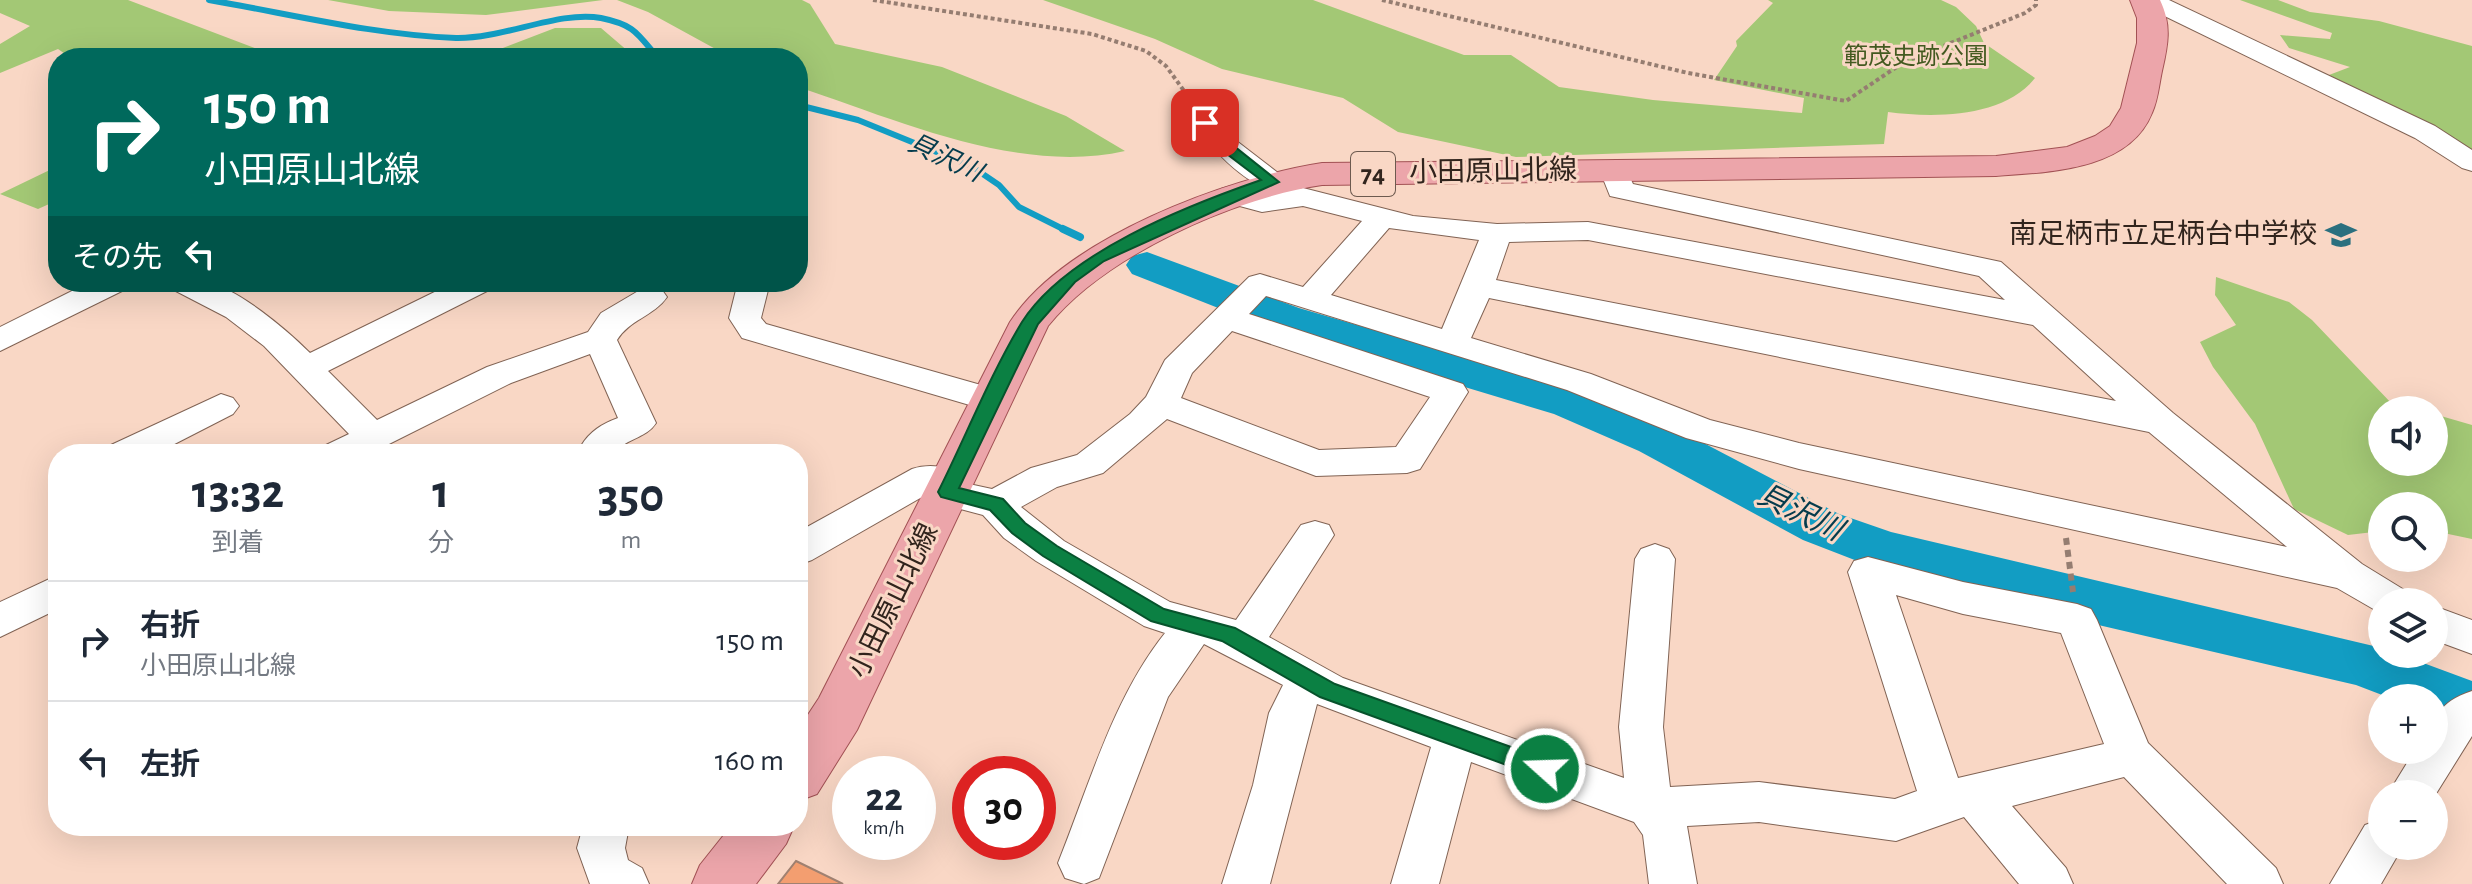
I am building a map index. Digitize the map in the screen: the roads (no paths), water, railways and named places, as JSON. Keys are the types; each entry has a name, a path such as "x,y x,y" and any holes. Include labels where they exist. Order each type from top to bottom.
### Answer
{"main road":[{"name":"小田原山北線","path":"808,761 838,714 1030,322 1069,279 1098,257 1231,195 1272,182 1322,174 1996,166 2051,160 2092,149 2120,134 2134,118 2156,32 2147,0"},
{"path":"721,884 758,836"}],"street":[{"path":"2147,0 2425,132 2472,162"},
{"path":"1197,111 1224,145 1272,182"},
{"path":"1614,171 1620,190 1990,269 2160,422 2348,575 2369,588"},
{"path":"1231,195 1262,203 1303,197 1381,218 1497,233 1588,231 2043,317"},
{"path":"1310,299 1381,218"},
{"path":"1452,343 1478,286 1497,233"},
{"path":"996,504 1044,477 1100,458 1143,423 1161,403 1177,368 1260,284 1579,382 1699,429 1799,456 2348,575"},
{"path":"1478,286 2160,422"},
{"path":"0,340 95,292"},
{"path":"202,292 237,310 276,338 373,437"},
{"path":"307,368 460,292"},
{"path":"752,292 745,318 754,331 990,399"},
{"path":"359,444 504,373 568,348 600,340 613,320 651,297"},
{"path":"1161,403 1328,465 1407,460 1451,392 1227,318"},
{"path":"600,340 638,423 614,433 601,444"},
{"path":"144,444 221,406"},
{"path":"808,544 925,478 996,504 1018,528 1050,551 1158,615 1228,634 1307,680 1650,808 1759,802 1896,820 1958,798 2132,756"},
{"path":"1242,644 1315,535"},
{"path":"1655,559 1641,727 1650,808 1665,829 1673,884"},
{"path":"2049,884 1958,798 1868,572 1963,598 2077,620 2132,756 2259,884"},
{"path":"0,621 48,595"},
{"path":"1082,863 1147,696 1163,666 1195,625"},
{"path":"2448,628 2472,638"},
{"path":"1246,884 1276,785 1291,713 1307,680"},
{"path":"2421,780 2466,714"},
{"path":"1415,884 1456,737"},
{"path":"604,836 601,848 609,874 625,884"},
{"path":"2354,884 2369,860"}],"waterway":[{"name":"貝沢川","path":"209,0 363,28 456,38 493,34 568,18 601,18 634,31 650,48"},
{"name":"貝沢川","path":"808,108 858,120 971,166 999,185 1019,207 1063,229"},
{"name":"貝沢川","path":"1063,229 1080,237"},
{"name":"貝沢川","path":"1063,229 1067,231"},
{"name":"貝沢川","path":"1147,265 1284,318 1570,403 1656,439 1821,527 1883,550 2077,599 2363,664 2472,705"}],"place":[{"name":"南足柄市立足柄台中学校","path":"2341,235"}],"park label":[{"name":"範茂史跡公園","path":"1916,57"}]}
